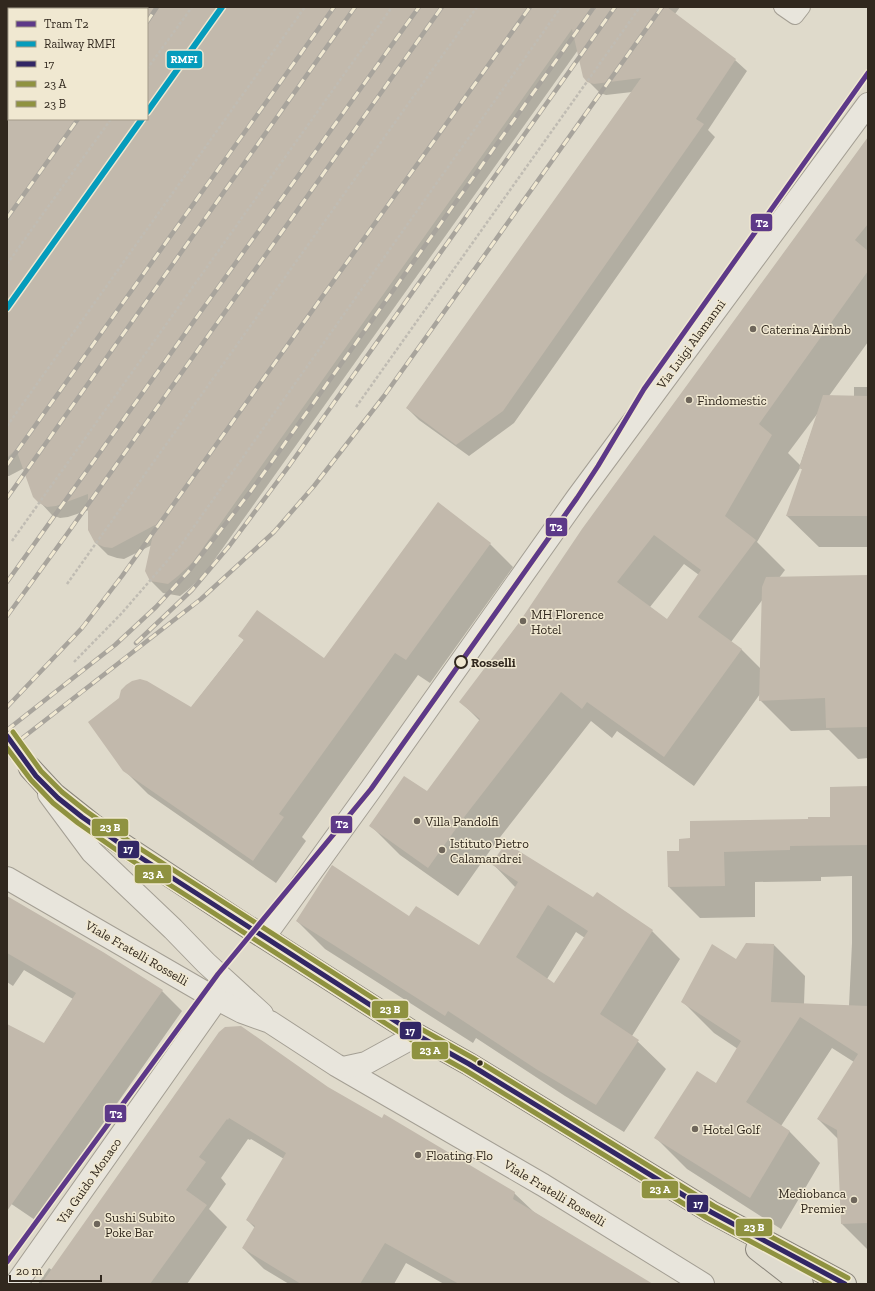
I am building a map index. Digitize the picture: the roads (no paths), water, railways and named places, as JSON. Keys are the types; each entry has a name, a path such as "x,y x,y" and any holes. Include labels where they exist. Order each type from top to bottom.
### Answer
{"main road":[{"path":"33,772 54,794 93,826 417,1035 469,1064 711,1212 845,1284"},
{"path":"711,1212 802,1284"}],"street":[{"name":"Via Luigi Alamanni","path":"264,937 371,789 577,498 868,104"},
{"name":"Viale Fratelli Rosselli","path":"33,772 92,852 164,920 206,964 249,1001 270,1022"},
{"name":"Viale Fratelli Rosselli","path":"7,878 217,999 242,1012 270,1022 343,1068 543,1185 703,1284"},
{"name":"Via Guido Monaco","path":"16,1284 217,999"},
{"path":"343,1068 366,1063 417,1035"}],"lane":[{"path":"782,7 795,16 802,7"}],"tunnel":[{"path":"7,736 30,768"}],"railway":[{"path":"148,20 157,7"},
{"path":"7,465 334,7"},
{"path":"7,498 355,7"},
{"path":"7,582 419,7"},
{"path":"7,616 442,7"},
{"path":"7,707 82,628 122,576 530,7"},
{"path":"7,730 115,645 156,607 188,572 251,491 594,7"},
{"path":"136,643 192,590 230,545 289,466 615,7"},
{"path":"7,750 201,599 274,532 314,486 384,396 662,7"},
{"path":"7,218 77,120"}],"tram line":[{"name":"T2","path":"7,1262 218,974 371,789 577,498 644,389 868,73"}],"rail line":[{"name":"RMFI","path":"148,111 222,7"},
{"name":"RMFI","path":"7,308 141,120"}],"place":[{"name":"Caterina Airbnb","path":"753,329"},
{"name":"Findomestic","path":"689,400"},
{"name":"MH Florence Hotel","path":"523,621"},
{"name":"Rosselli","path":"461,662"},
{"name":"Villa Pandolfi","path":"417,821"},
{"name":"Istituto Pietro Calamandrei","path":"442,850"},
{"name":"Hotel Golf","path":"695,1129"},
{"name":"Floating Flo","path":"418,1155"},
{"name":"Mediobanca Premier","path":"854,1200"},
{"name":"Sushi Subito Poke Bar","path":"97,1224"}]}
